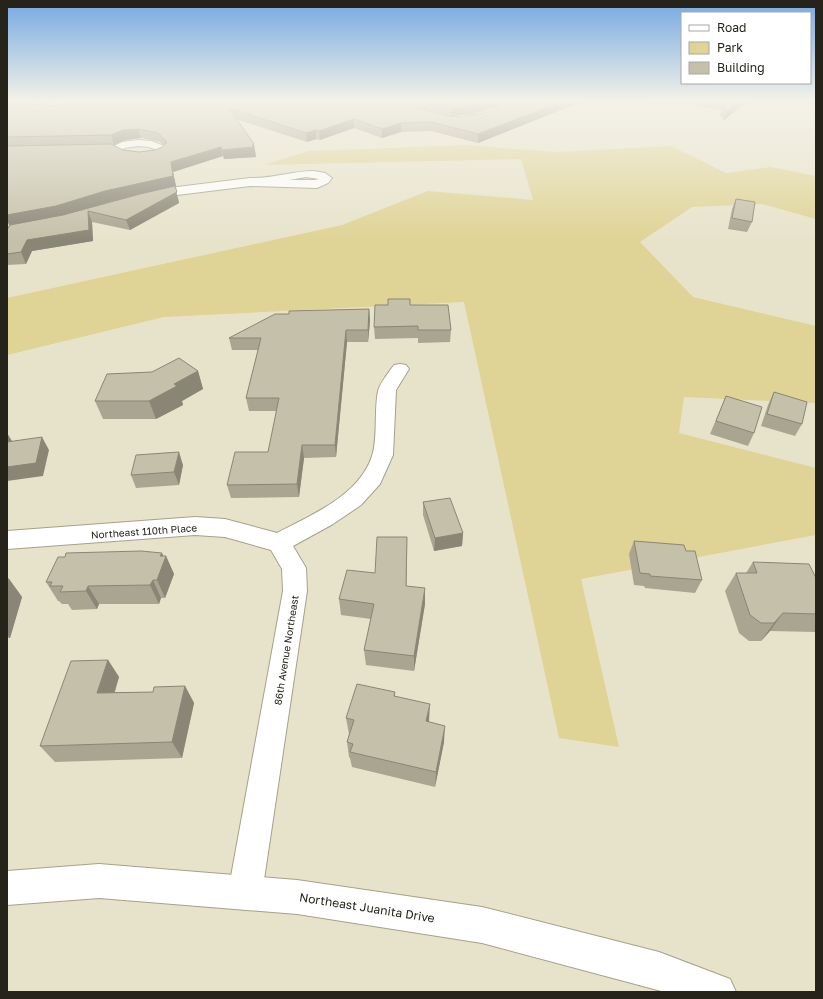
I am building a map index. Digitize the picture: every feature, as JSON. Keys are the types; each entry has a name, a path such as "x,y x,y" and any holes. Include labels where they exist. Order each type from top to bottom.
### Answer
{"street":[{"path":"79,149 116,149"},
{"path":"134,200 177,191 265,181"},
{"path":"279,543 325,518 353,499 372,479 383,455 387,390 400,369"},
{"name":"Northeast 110th Place","path":"7,540 195,526 225,528 279,543"},
{"name":"86th Avenue Northeast","path":"245,892 296,591 294,568 279,543"},
{"name":"Northeast Juanita Drive","path":"7,888 99,882 297,897 482,925 659,971 718,992"}],"green space":[{"path":"424,147 488,147 556,152 672,147 726,173 771,167 816,176 816,219 762,204 692,207 640,242 693,297 816,326 816,403 684,397 679,433 816,468 816,535 581,579 619,747 559,738 464,302 164,317 7,355 7,298 342,225 428,191 533,200 521,159 264,165 309,151"}],"building":[{"path":"7,147 116,147 123,150 139,152 155,150 162,147 254,147 254,147 222,150 221,147 171,162 173,176 105,191 56,206 7,215"},
{"path":"175,186 177,192 126,220 88,211 89,230 27,240 21,252 7,254 7,230 10,225 63,215"},
{"path":"736,199 755,202 752,222 732,218"},
{"path":"388,299 410,299 410,305 448,305 451,330 418,330 418,326 374,327 375,305 388,305"},
{"path":"369,309 368,330 346,330 335,445 302,445 297,484 227,485 235,452 268,452 279,398 246,398 261,338 229,338 275,314 289,314 289,311"},
{"path":"179,358 198,371 174,384 177,386 149,401 95,401 107,374 152,372"},
{"path":"774,392 807,402 802,424 767,414"},
{"path":"726,396 762,407 754,433 716,421"},
{"path":"42,437 36,463 7,467 7,442"},
{"path":"179,452 174,472 131,475 136,455"},
{"path":"450,498 463,533 435,538 423,502"},
{"path":"377,537 407,537 406,586 425,588 414,656 364,650 374,604 339,599 347,570 375,573"},
{"path":"634,541 684,545 686,551 695,551 702,580 650,576 650,574 640,573"},
{"path":"141,551 162,553 160,556 166,556 157,580 153,580 150,585 88,586 86,591 60,592 63,586 50,586 52,582 46,582 58,557 65,557 66,553"},
{"path":"753,562 809,564 816,578 816,614 783,613 774,623 761,623 750,615 736,573 757,573"},
{"path":"108,660 97,693 153,692 154,687 185,686 172,742 40,746 71,661"},
{"path":"357,684 395,692 394,696 430,704 426,721 445,726 436,772 350,752 353,744 347,742 354,720 346,718"}]}
